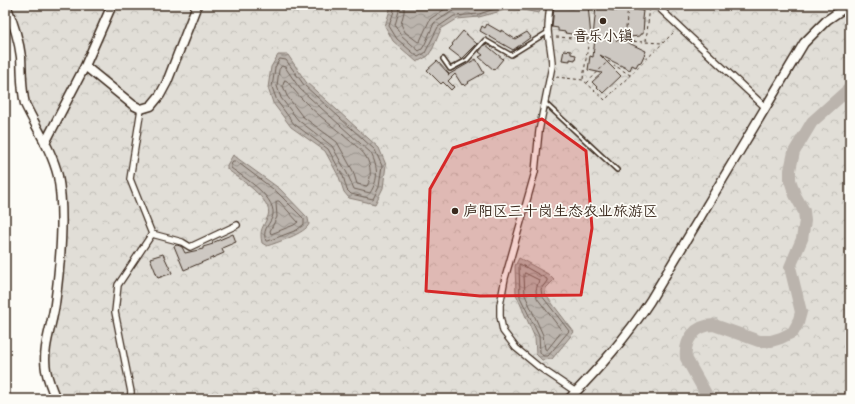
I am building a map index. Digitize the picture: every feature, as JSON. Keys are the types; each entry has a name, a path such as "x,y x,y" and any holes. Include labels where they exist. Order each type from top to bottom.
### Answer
{"street":[{"path":"6,5 18,38 21,56 22,94 25,104 45,143 58,176 61,225 59,267 55,305 46,345 45,358 49,382 56,399"},
{"path":"45,143 84,66 112,5"},
{"path":"84,66 126,100 141,109 151,106 160,95 167,82 197,5"},
{"path":"550,5 548,16 552,66 539,131 535,172 505,278 500,304 501,322 503,331 516,348 539,367 576,392"},
{"path":"656,5 765,107"},
{"path":"570,399 610,356 634,326 804,43 827,20 849,5"},
{"path":"141,109 130,179 152,234"},
{"path":"152,234 182,242 190,247 237,225"},
{"path":"130,399 131,392 115,312 118,285 152,234"}],"lane":[{"path":"443,59 450,69 467,60 485,40 511,55 549,34"},
{"path":"545,103 617,170"}],"path":[{"path":"625,41 628,5"},
{"path":"646,42 650,5"},
{"path":"550,77 583,80 605,100 680,27"},
{"path":"549,34 589,39 664,43"},
{"path":"583,80 589,39"},
{"path":"587,83 608,61 630,75"}],"highlighted area":[{"path":"542,119 586,151 592,228 581,295 480,296 426,291 430,189 453,148"}],"green space":[{"name":"庐阳区三十岗生态农业旅游区","path":"6,5 850,5 850,399 56,399 46,370 59,267 58,176 25,104 21,56"}],"water":[{"path":"388,5 543,5 539,13 512,8 479,17 457,19 441,29 428,56 417,62 393,41 385,26 390,10"},
{"path":"278,55 288,55 306,82 379,148 386,165 383,188 375,204 349,198 344,192 339,177 325,151 291,127 273,103 268,88 271,67"},
{"path":"233,155 280,189 308,218 309,224 307,227 297,234 271,245 267,246 262,243 261,231 268,216 266,203 261,196 227,169 227,165"},
{"path":"519,258 548,274 554,280 546,288 545,294 574,332 552,359 542,360 536,354 535,338 516,294 515,266"}],"building":[{"path":"578,5 588,5 591,37 565,33 566,32 558,31 558,28 552,27 554,7 574,8"},
{"path":"618,5 643,11 643,34 640,34 640,36 618,38 646,51 641,62 638,63 636,67 632,65 630,70 600,55 621,76 603,93 592,82 602,73 588,70 590,56 593,57 596,7 617,11"},
{"path":"487,24 501,32 501,30 515,39 527,32 531,37 513,50 480,31 482,26 485,28"},
{"path":"463,31 477,44 462,59 449,49"},
{"path":"485,44 503,59 494,70 479,57 483,55 479,52"},
{"path":"564,50 571,51 571,54 576,55 575,60 562,60"},
{"path":"476,59 484,73 468,82 469,83 465,86 463,84 462,85 455,74 448,81 454,87 451,90 443,82 441,84 427,70 437,61 449,74 448,75"},
{"path":"233,234 236,242 222,248 224,253 184,270 174,246 177,245 182,247 185,253 203,249 203,247 213,244 212,243"},
{"path":"163,254 172,273 158,278 150,258"}],"waterway":[{"path":"709,399 686,358 687,345 692,335 696,331 701,328 714,325 759,341 771,341 793,332 798,323 801,312 790,267 802,239 805,221 804,211 795,195 790,180 790,170 794,152 812,122 850,88"}],"place":[{"name":"音乐小镇","path":"603,21"},
{"name":"庐阳区三十岗生态农业旅游区","path":"455,211"}]}
